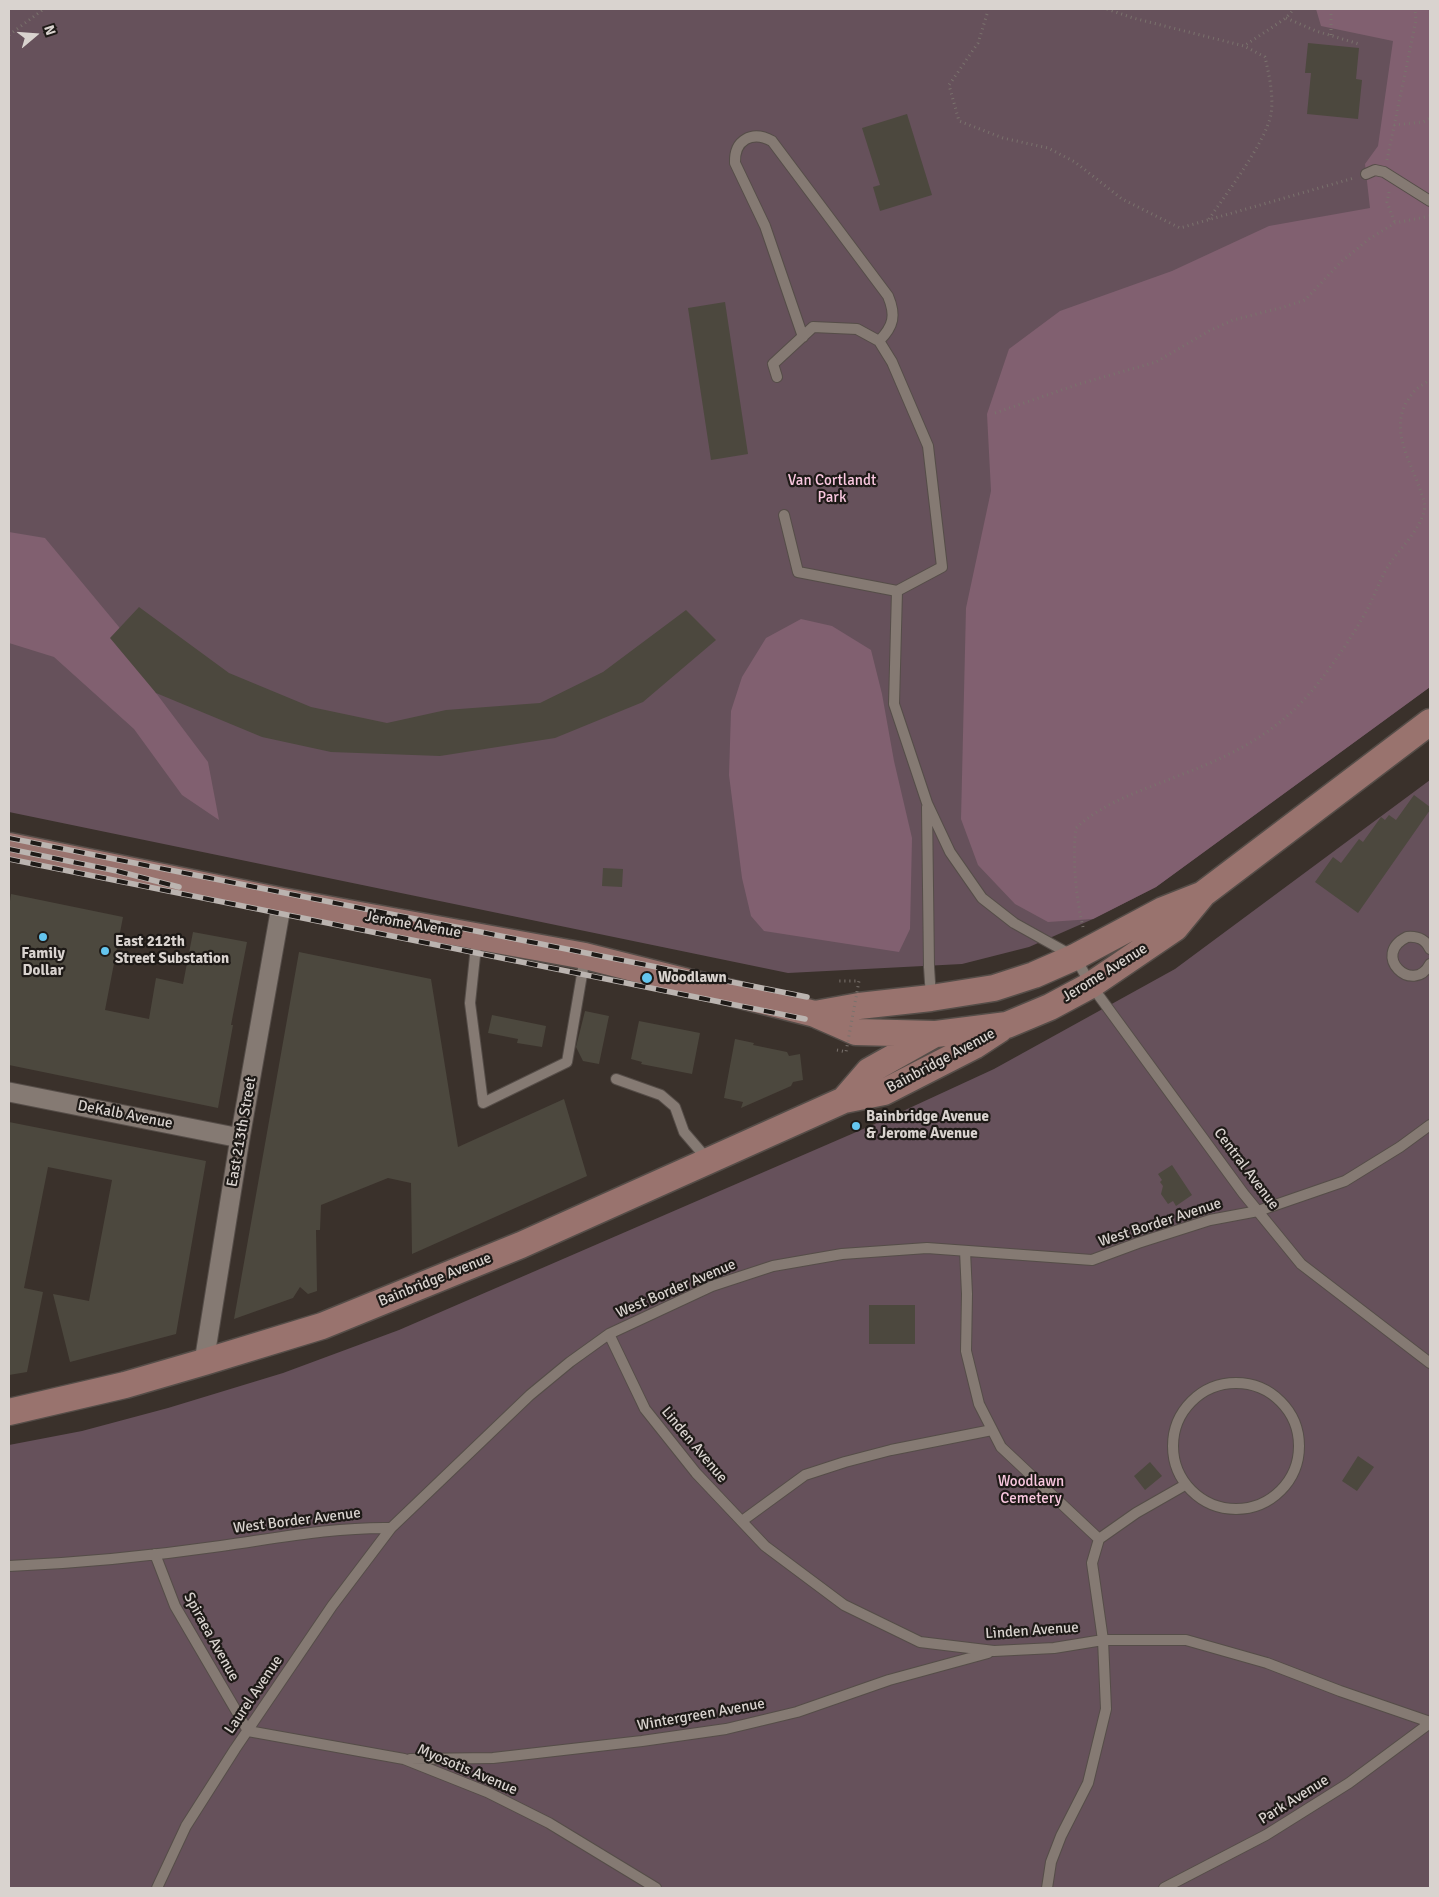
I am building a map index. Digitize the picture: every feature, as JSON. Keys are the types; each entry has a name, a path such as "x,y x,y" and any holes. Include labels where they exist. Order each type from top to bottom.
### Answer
{"main road":[{"name":"Jerome Avenue","path":"9,846 282,902 585,956 815,1014 856,1032 936,1034 1006,1025 1050,1007 1091,985 1175,928 1203,894 1430,722"},
{"name":"Jerome Avenue","path":"815,1014 859,1006 931,998 994,988 1034,975 1075,957 1163,910 1203,894"},
{"path":"931,998 936,1034"},
{"name":"Bainbridge Avenue","path":"9,1412 125,1385 331,1322 521,1245 844,1100 884,1092 974,1046 1006,1025"},
{"name":"Bainbridge Avenue","path":"844,1100 869,1071 936,1034"}],"street":[{"name":"East 213th Street","path":"204,1362 240,1138 282,902"},
{"name":"DeKalb Avenue","path":"9,1092 240,1138"}],"lane":[{"path":"803,337 765,226 736,163 735,154 738,147 743,141 751,137 764,136 772,141 888,296 894,314 886,334 879,341"},
{"path":"1366,174 1375,170 1388,174 1430,201"},
{"path":"777,377 773,364 813,327 857,329 879,341 892,362 928,446 942,567 897,591 798,572 784,515"},
{"path":"897,591 894,704 926,803 950,852 982,898 1014,923 1075,957"},
{"path":"926,803 928,967 931,998"},
{"path":"477,936 470,1003 483,1102 567,1062 585,956"},
{"path":"1430,949 1421,938 1407,937 1396,945 1392,957 1397,969 1407,975 1419,975 1425,972 1430,964"},
{"name":"Central Avenue","path":"1075,957 1091,985 1258,1211 1301,1264 1430,1363"},
{"path":"616,1079 661,1095 675,1106 684,1132 708,1161"},
{"name":"West Border Avenue","path":"9,1566 155,1554 328,1530 365,1527 392,1528 530,1396 570,1362 609,1334 712,1286 773,1266 861,1253 927,1248 1092,1260 1210,1220 1258,1211 1345,1181 1400,1147 1430,1124"},
{"path":"964,1251 967,1294 966,1352 979,1404 1001,1447 1100,1540"},
{"name":"Linden Avenue","path":"609,1334 645,1409 696,1473 765,1546 844,1605 920,1642 994,1651 1054,1648 1103,1640 1186,1640 1268,1663 1340,1691 1430,1722"},
{"path":"1241,1383 1263,1389 1281,1401 1293,1420 1299,1441 1298,1457 1291,1478 1277,1495 1258,1506 1236,1510 1214,1507 1195,1496 1185,1485 1175,1466 1172,1444 1176,1422 1188,1403 1206,1390 1219,1384 1241,1383"},
{"path":"742,1521 805,1476 845,1462 891,1450 992,1430"},
{"path":"1047,1888 1051,1862 1061,1836 1088,1783 1106,1709 1103,1640 1092,1563 1100,1540 1136,1513 1185,1485"},
{"name":"Laurel Avenue","path":"157,1888 186,1826 248,1731 332,1606 392,1528"},
{"name":"Spiraea Avenue","path":"155,1554 175,1606 248,1731"},
{"name":"Wintergreen Avenue","path":"404,1759 493,1758 642,1742 726,1729 797,1712 889,1680 994,1651"},
{"name":"Park Avenue","path":"1164,1888 1266,1835 1349,1783 1430,1722"},
{"name":"Myosotis Avenue","path":"248,1731 404,1759 487,1792 531,1814 656,1888"}],"path":[{"path":"9,35 44,9"},
{"path":"987,9 988,14 978,43 949,85 959,121 1003,138 1048,148 1076,162 1122,199 1180,228 1366,174"},
{"path":"1107,9 1133,18 1244,46 1265,57 1270,79 1271,114 1261,140 1208,220"},
{"path":"1244,46 1286,18 1294,9"},
{"path":"1331,9 1331,36"},
{"path":"1395,223 1387,202 1388,174 1394,125 1416,20 1415,9"},
{"path":"1286,18 1316,31 1359,44"},
{"path":"1394,125 1423,122 1430,118"},
{"path":"994,413 1079,384 1156,362 1209,331 1233,320 1284,308 1306,300 1342,261 1369,239 1395,223 1430,216"},
{"path":"1084,927 1080,915 1074,855 1076,828 1088,816 1114,803 1206,765 1270,732 1320,682 1355,629 1368,607 1386,568 1416,528 1424,511 1423,500 1417,481 1402,446 1400,428 1404,408 1413,392 1430,379"},
{"path":"837,1050 846,1052 859,982 839,981"}],"green space":[{"name":"Van Cortlandt Park","path":"9,9 1430,9 1430,687 1156,887 1093,919 1029,947 962,964 788,973 9,812"},
{"name":"Woodlawn Cemetery","path":"1430,780 1430,1888 9,1888 9,1445 82,1431 168,1408 283,1373 399,1330 877,1123 994,1069 1175,969"}],"shaded area":[{"path":"1316,9 1430,9 1430,687 1156,887 1093,919 1048,922 1015,904 978,865 961,819 966,608 991,491 987,414 1009,349 1060,311 1172,271 1269,226 1370,208 1365,164 1378,146 1393,41 1321,26"},
{"path":"9,532 45,538 119,627 156,693 208,762 219,820 182,795 134,729 54,657 9,643"},
{"path":"801,619 832,626 871,650 912,838 910,929 899,952 764,931 751,916 742,878 729,775 731,711 742,677 766,638"}],"building":[{"path":"1308,43 1359,48 1356,79 1362,80 1358,119 1307,114 1311,73 1305,73"},
{"path":"907,114 932,195 880,211 873,187 880,185 862,128"},
{"path":"725,302 748,454 711,460 688,308"},
{"path":"139,607 229,673 311,707 387,723 446,710 540,703 603,672 686,610 716,640 643,702 555,738 440,756 331,752 262,737 156,693 110,638"},
{"path":"1414,795 1430,807 1430,810 1358,913 1315,882 1333,857 1341,863 1359,839 1363,842 1381,817 1385,820 1389,815 1396,820"},
{"path":"603,868 623,869 622,887 602,886"},
{"path":"11,894 123,917 105,1010 149,1019 156,978 183,984 193,932 247,942 218,1108 9,1065 9,908"},
{"path":"299,952 431,979 458,1147 564,1099 587,1176 412,1254 411,1183 388,1178 321,1205 320,1230 316,1230 317,1291 308,1294 300,1287 293,1298 234,1319"},
{"path":"585,1011 609,1016 599,1064 583,1061 576,1047"},
{"path":"492,1015 546,1026 542,1047 517,1043 518,1039 488,1033"},
{"path":"639,1021 700,1033 692,1074 641,1064 642,1062 631,1059"},
{"path":"735,1039 787,1052 789,1056 800,1054 803,1080 793,1082 791,1086 741,1108 743,1102 724,1098"},
{"path":"9,1122 206,1161 176,1334 70,1362 53,1294 89,1301 112,1180 48,1167 24,1288 43,1292 27,1372 9,1375"},
{"path":"1172,1165 1192,1195 1176,1206 1173,1201 1168,1204 1161,1194 1163,1186 1158,1174"},
{"path":"869,1305 915,1305 915,1344 869,1344"},
{"path":"1358,1456 1374,1467 1357,1491 1342,1481"},
{"path":"1150,1462 1162,1476 1145,1490 1134,1476"}],"railway":[{"path":"9,838 807,997"},
{"path":"9,849 117,871 179,887"},
{"path":"9,859 805,1019"}],"place":[{"name":"Family Dollar","path":"43,937"},
{"name":"East 212th Street Substation","path":"105,951"},
{"name":"Woodlawn","path":"647,978"},
{"name":"Bainbridge Avenue & Jerome Avenue","path":"856,1126"}]}
